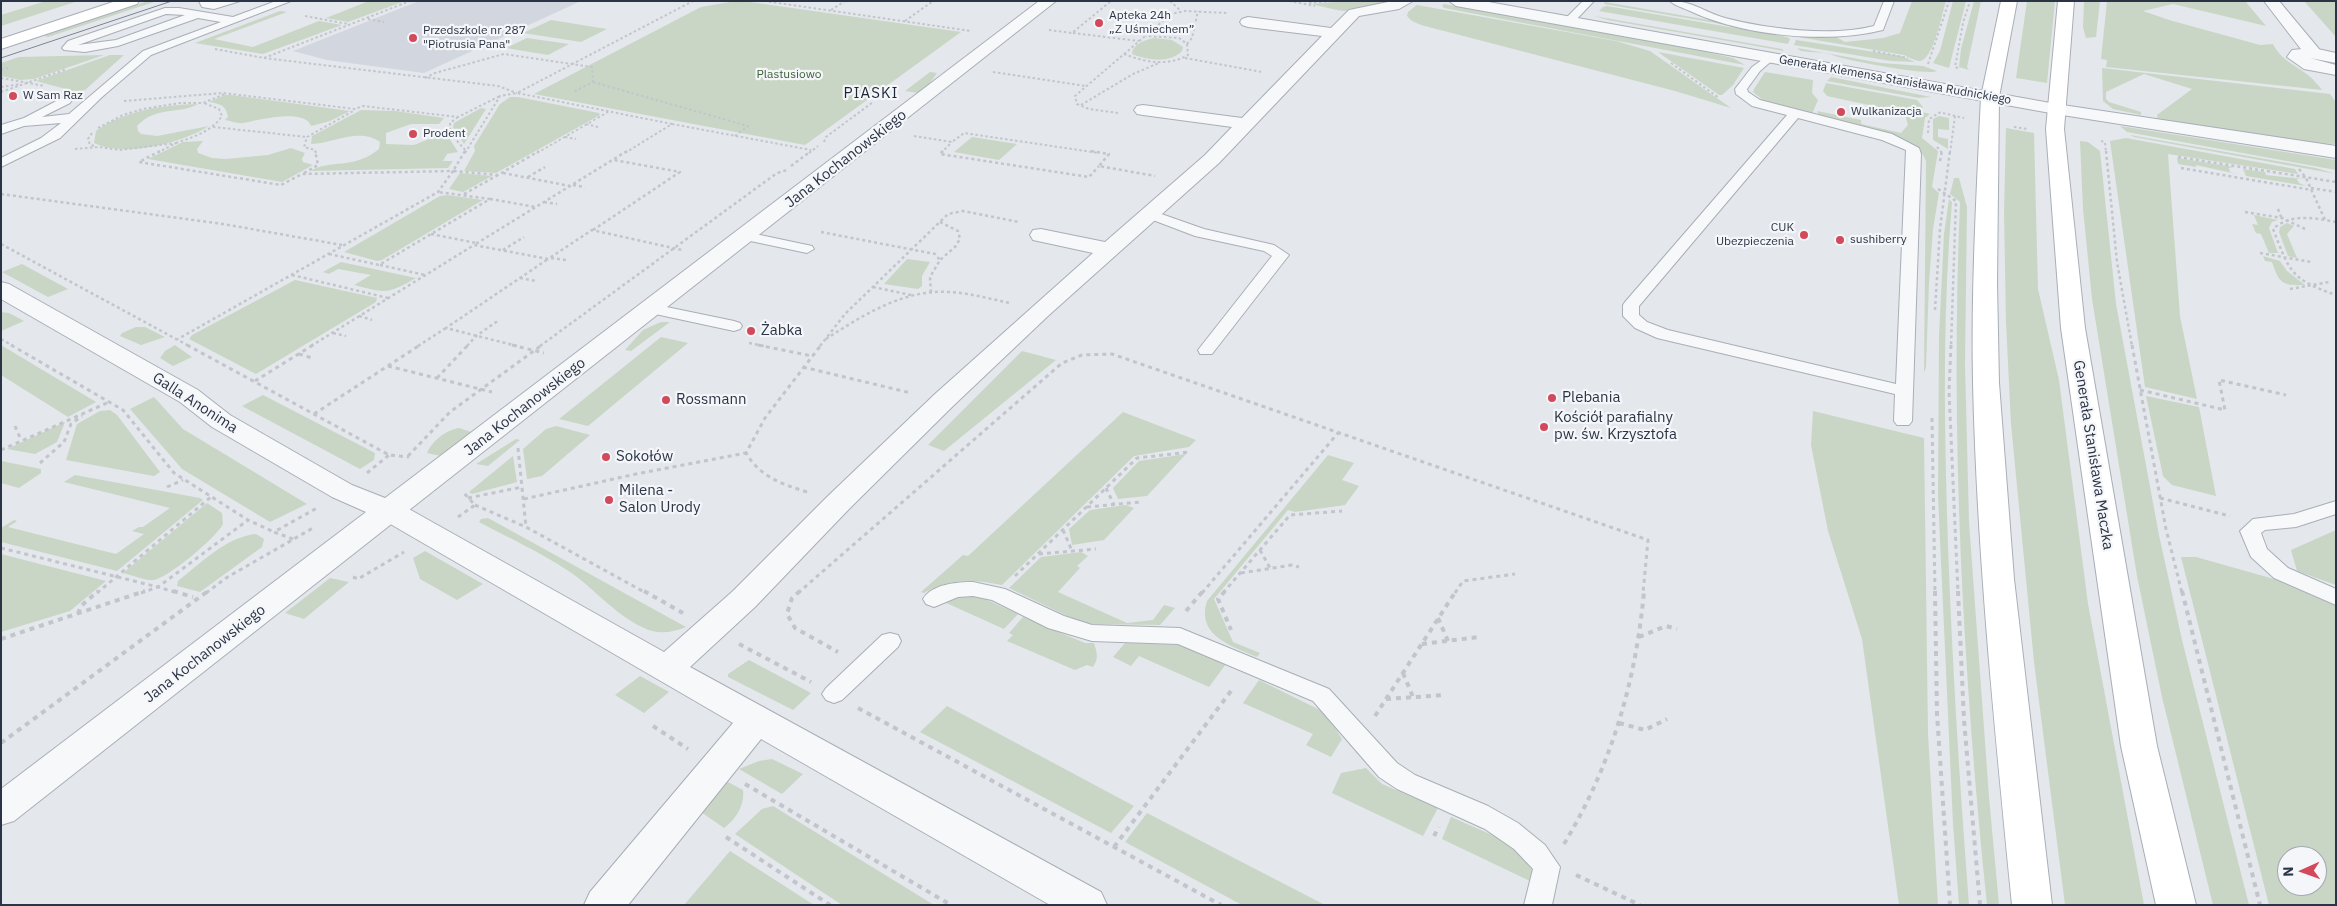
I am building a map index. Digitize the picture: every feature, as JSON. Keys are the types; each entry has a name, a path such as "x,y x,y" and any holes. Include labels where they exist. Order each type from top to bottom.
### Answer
{"main road":[{"path":"1,44 132,1"},
{"path":"2009,1 1990,110 1984,272 1989,442 2001,605 2032,905"},
{"name":"Generała Stanisława Maczka","path":"2066,1 2056,121 2073,328 2138,746 2176,905"}],"street":[{"name":"Jana Kochanowskiego","path":"1,810 1049,1"},
{"path":"667,668 744,599 839,502 944,400 1041,310 1192,178 1248,124 1354,13 1372,8 1395,7 1406,1"},
{"name":"Generała Klemensa Stanisława Rudnickiego","path":"1456,1 1769,58 1990,110 2056,121 2336,152"},
{"path":"2271,1 2313,53 2298,54 2295,57 2305,64 2332,65 2336,83"},
{"path":"1248,22 1335,33"},
{"path":"1143,110 1248,124"},
{"path":"1041,235 1110,250"},
{"name":"Galla Anonima","path":"4,293 189,396 221,421 356,497 390,511 756,720 1087,905"},
{"path":"604,905 715,767 756,720"}],"lane":[{"path":"204,1 206,5 214,6 234,1"},
{"path":"1,163 46,141 138,59 173,42 286,1"},
{"path":"1569,21 1589,1"},
{"path":"1676,1 1715,18 1730,22 1800,33 1830,35 1879,28 1889,1"},
{"path":"198,14 104,47 86,50 68,48 72,43 165,12 179,11 198,14 232,20"},
{"path":"1769,58 1756,69 1741,89 1742,94 1756,103 1887,137 1912,148 1914,154 1903,421"},
{"path":"1,130 22,122 66,100"},
{"path":"1795,113 1631,305 1631,316 1641,325 1662,334 1904,391"},
{"path":"22,122 72,118"},
{"path":"1150,214 1187,229 1269,248 1281,255 1206,350"},
{"path":"746,236 807,249"},
{"path":"652,309 734,326"},
{"path":"2336,507 2296,520 2260,524 2250,531 2258,552 2281,573 2336,598"},
{"path":"934,599 955,590 973,589 997,594 1056,622 1092,633 1180,636 1321,695 1338,710 1382,765 1400,779 1516,833 1536,851 1549,865 1538,905"},
{"path":"834,694 890,641"}],"path":[{"path":"264,58 410,1"},
{"path":"466,151 451,134 450,123 458,117 500,96 517,93 693,1"},
{"path":"764,1 977,32 970,34"},
{"path":"830,11 845,1"},
{"path":"904,21 933,1"},
{"path":"1072,33 1111,1"},
{"path":"1170,1 1181,11"},
{"path":"1306,4 1334,1"},
{"path":"1937,42 1950,1"},
{"path":"1963,70 1955,67 1956,52 1970,1"},
{"path":"1143,110 1130,114 1089,109 1076,104 1075,96 1171,14 1181,11 1213,11 1252,18 1248,22"},
{"path":"1184,58 1188,55 1187,44 1192,38 1198,11"},
{"path":"305,16 350,25"},
{"path":"365,19 384,22"},
{"path":"1043,29 1139,41"},
{"path":"1144,36 1179,38 1187,44"},
{"path":"173,42 264,58 498,86 517,93 609,112 811,150"},
{"path":"424,78 504,54 592,66 593,82"},
{"path":"1124,54 1142,61 1160,62 1184,58 1291,77"},
{"path":"1080,105 1133,74 1160,62"},
{"path":"1,92 73,67"},
{"path":"1,70 8,68"},
{"path":"990,72 1086,86"},
{"path":"573,92 593,82 748,126 735,136"},
{"path":"1,87 29,83"},
{"path":"176,143 120,150 90,145 88,139 93,131 114,118 161,105 203,103 226,93"},
{"path":"120,102 226,93 355,110"},
{"path":"177,339 438,192 500,96"},
{"path":"811,157 822,148 826,137 874,102"},
{"path":"203,103 219,109 222,116 213,127 139,162 281,185 318,165 315,150 304,147 306,137"},
{"path":"213,127 306,137 363,106 458,117"},
{"path":"1928,139 1929,118 1946,110"},
{"path":"1935,318 1940,229 1955,116 1990,110 2056,121 2105,142 2117,262 2166,529 2217,740 2260,905"},
{"path":"464,194 609,112"},
{"path":"586,124 598,126"},
{"path":"255,382 475,244 672,124"},
{"path":"964,133 1109,154 1089,177 940,154 952,142 964,133"},
{"path":"912,135 952,142"},
{"path":"565,137 576,139"},
{"path":"787,174 794,162 811,150 830,141"},
{"path":"1935,145 1942,151 1939,169"},
{"path":"74,149 99,147"},
{"path":"2178,157 2336,182"},
{"path":"314,414 680,172 614,160"},
{"path":"404,461 450,412 777,173 806,161"},
{"path":"1099,166 1156,176"},
{"path":"2238,166 2243,178"},
{"path":"528,177 545,167"},
{"path":"2181,168 2336,192"},
{"path":"2298,168 2306,178 2326,220"},
{"path":"302,174 453,171 498,175"},
{"path":"503,172 585,186"},
{"path":"1936,187 1956,201 1949,391 1964,720 1980,905"},
{"path":"438,192 464,194 536,207"},
{"path":"1,194 223,224 343,246"},
{"path":"379,265 490,199"},
{"path":"544,202 557,204"},
{"path":"2278,209 2284,219 2305,229"},
{"path":"746,453 765,418 845,314 948,214 963,211 1040,226 1041,235"},
{"path":"2245,212 2284,219 2336,222"},
{"path":"2284,219 2274,229 2288,267 2312,285 2336,295"},
{"path":"931,292 930,278 940,260 955,247 960,239 958,231 940,222"},
{"path":"592,230 685,250"},
{"path":"814,230 935,254 940,260"},
{"path":"430,234 503,250 566,260"},
{"path":"503,250 524,236"},
{"path":"1,244 389,455"},
{"path":"2260,253 2311,262"},
{"path":"329,254 426,275"},
{"path":"291,275 388,298"},
{"path":"520,278 536,282"},
{"path":"2290,288 2329,282"},
{"path":"873,287 914,296"},
{"path":"823,341 864,314 900,299 931,292 961,293 1041,310"},
{"path":"359,316 372,320"},
{"path":"437,378 476,336 499,320"},
{"path":"446,328 544,353"},
{"path":"333,333 346,336"},
{"path":"1,339 123,410 161,459 184,480 248,520 274,532"},
{"path":"746,342 812,356"},
{"path":"299,354 312,358"},
{"path":"864,666 795,628 787,614 792,598 1062,363 1082,355 1112,354 1648,540 1639,637 1619,723 1580,819 1549,865 1640,905"},
{"path":"388,366 492,392"},
{"path":"803,367 944,400"},
{"path":"2140,390 2224,410 2219,380 2286,395"},
{"path":"1,450 110,402"},
{"path":"40,463 64,442 71,424 83,415"},
{"path":"1932,417 1937,714 1950,905"},
{"path":"15,426 21,440"},
{"path":"1166,635 1338,433"},
{"path":"518,448 526,526"},
{"path":"997,594 1137,458 1190,452"},
{"path":"524,499 636,474 746,453"},
{"path":"746,453 752,466 769,480 839,502"},
{"path":"167,486 184,480"},
{"path":"468,498 522,487"},
{"path":"1106,488 1114,505"},
{"path":"78,614 80,606 212,496"},
{"path":"1,743 226,578 313,528 356,497"},
{"path":"2160,498 2260,524"},
{"path":"1086,507 1141,502"},
{"path":"1232,631 1218,599 1290,515 1342,511"},
{"path":"1,638 158,587 248,520"},
{"path":"1063,530 1072,551"},
{"path":"1,548 193,597"},
{"path":"1038,554 1096,549"},
{"path":"1260,550 1270,568"},
{"path":"1241,573 1292,565 1299,567"},
{"path":"1360,738 1462,580 1515,574"},
{"path":"1438,618 1448,641"},
{"path":"1639,637 1666,626 1677,629"},
{"path":"1421,644 1479,637"},
{"path":"1403,672 1413,698"},
{"path":"1386,700 1445,695"},
{"path":"1114,847 1220,705"},
{"path":"1619,723 1645,730 1667,719"},
{"path":"653,726 715,767 952,905"},
{"path":"726,836 830,905"}],"shaded area":[{"name":"Przedszkole nr 287 \"Piotrusia Pana\"","path":"419,1 581,1 424,73 327,60 293,51"}],"green space":[{"path":"46,1 78,1 1,26 1,15"},
{"path":"148,1 157,1 48,37 44,36 1,50"},
{"path":"369,1 405,1 348,22 326,18"},
{"name":"Plastusiowo","path":"736,1 961,32 805,145 534,94 701,7"},
{"path":"1349,1 1393,1 1347,11 1311,4"},
{"path":"1912,1 1946,1 1933,46 1929,54 1919,61 1904,55 1604,4 1605,2 1807,37 1836,37 1845,42 1883,38 1900,33"},
{"path":"1953,1 1966,1 1949,68 1933,63 1940,51"},
{"path":"1974,1 1981,1 1967,67 1969,70 1959,67 1961,49"},
{"path":"2027,1 2055,1 2047,83 2016,78"},
{"path":"2084,1 2100,1 2096,37 2086,38 2083,27"},
{"path":"2107,1 2245,1 2266,26 2173,4 2143,11 2260,45 2273,44 2284,58 2314,80 2322,90 2106,67 2107,60 2101,59"},
{"path":"2304,1 2336,1 2336,37"},
{"path":"1444,4 1685,47 1733,58 1745,65 1444,8 1442,6"},
{"path":"1417,5 1616,41 1650,51 1731,108 1675,91 1421,25 1412,21 1407,16 1408,12"},
{"path":"1607,6 1790,39 1788,44 1599,11"},
{"path":"280,11 287,12 214,39 253,47 319,21 342,25 263,54 195,43"},
{"path":"1594,16 1782,49 1784,51 1608,20"},
{"path":"551,20 607,29 581,42 523,33"},
{"path":"527,38 569,44 548,55 506,48"},
{"path":"1154,38 1172,40 1183,47 1182,51 1171,58 1158,60 1132,54 1137,45"},
{"path":"1796,40 1901,56 1915,62 1891,61 1794,45"},
{"path":"1797,48 1823,53 1801,51"},
{"path":"1658,52 1744,68 1733,85 1722,95 1719,95"},
{"path":"1829,54 1881,63 1923,66 1937,71 1930,72 1886,67"},
{"path":"104,55 34,79 20,80 1,76 1,63 19,57"},
{"path":"110,55 124,55 85,90 77,92 36,81"},
{"path":"2102,68 2330,94 2336,102 2336,144 2306,143 2158,121 2157,115 2192,89 2144,74 2106,92 2106,99 2109,102 2141,112 2141,115 2113,109 2103,101"},
{"path":"930,72 937,73 930,83 918,93 905,91"},
{"path":"1765,72 1813,80 1812,93 1818,100 1812,114 1764,101 1753,92"},
{"path":"1831,77 1931,97 1919,98 1827,81"},
{"path":"1826,83 1917,100 1923,107 1921,112 1930,114 1925,118 1922,138 1938,151 1932,187 1939,193 1933,229 1926,367 1924,373 1926,161 1920,151 1896,136 1880,130 1819,116 1817,111 1861,120 1861,124 1901,133 1908,125 1906,118 1901,112 1827,96 1823,91"},
{"path":"225,95 350,111 330,121 311,126 307,121 291,116 239,123 225,120 228,117 224,108 219,104 209,102"},
{"path":"510,97 599,113 600,115 496,173 464,171 475,151 474,146 500,104"},
{"path":"198,104 152,115 137,126 141,134 157,136 209,126 184,138 169,143 136,149 106,147 94,143 96,131 132,113 158,107"},
{"path":"481,108 486,109 464,144 453,127 454,123"},
{"path":"361,110 395,111 444,118 439,124 411,124 386,133 386,144 414,145 434,137 449,138 458,152 447,154 443,161 453,161 448,168 310,171 326,165 361,160 379,149 380,142 363,136 346,137 311,144 312,136"},
{"path":"1939,116 1949,118 1949,130 1938,129 1938,137 1948,139 1948,149 1933,140 1933,119"},
{"path":"2120,126 2336,160 2336,170 2127,132"},
{"path":"2006,128 2034,133 2038,289 2059,380 2088,604 2144,905 2065,905 2034,662 2011,424 2006,322 2004,213"},
{"path":"2130,135 2316,168 2336,174 2134,137"},
{"path":"972,137 1017,144 999,160 954,152"},
{"path":"2126,138 2295,169 2298,174 2168,154 2180,316 2197,399 2145,387 2110,141"},
{"path":"203,141 197,149 198,153 212,158 226,159 268,155 291,148 305,153 302,159 303,162 313,165 282,182 148,159 183,142"},
{"path":"2080,141 2088,142 2100,151 2116,304 2159,535 2182,640 2249,905 2213,905 2162,697 2137,576 2092,299 2083,209"},
{"path":"2177,158 2234,167 2229,168 2230,172 2237,174 2196,165 2196,167 2178,164"},
{"path":"2243,169 2265,172 2266,175 2303,179 2297,179 2299,183 2306,186 2246,176"},
{"path":"460,173 492,176 463,192 449,189"},
{"path":"1954,178 1959,178 1967,207 1965,364 1969,522 1989,797 1999,905 1987,905 1965,642 1958,466 1957,378 1960,202 1950,194"},
{"path":"447,195 483,200 382,260 377,261 344,252 440,196"},
{"path":"1949,199 1952,202 1945,358 1947,515 1956,710 1969,905 1959,905 1953,824 1938,496 1939,336 1944,234"},
{"path":"2254,215 2278,220 2272,222 2269,228 2278,253 2269,253 2261,234 2256,233 2252,224 2258,225"},
{"path":"2287,223 2294,226 2287,234 2297,258 2288,256 2279,232 2280,227"},
{"path":"2263,256 2280,261 2287,271 2305,285 2291,285 2282,282 2272,262 2265,261"},
{"path":"907,259 930,262 922,276 922,286 918,289 884,284"},
{"path":"341,262 416,278 392,290 373,290 354,285 371,275 338,269 329,274 323,272"},
{"path":"22,264 68,289 48,297 2,272"},
{"path":"295,280 377,298 376,302 256,374 189,339 192,335"},
{"path":"1,312 9,313 24,321 1,331"},
{"path":"661,322 670,322 631,351 625,350 643,330"},
{"path":"136,327 145,327 165,337 141,345 120,336 122,333"},
{"path":"661,337 688,343 588,426 559,419"},
{"path":"1,345 96,402 68,417 1,375"},
{"path":"175,345 192,357 173,366 160,358 165,351"},
{"path":"1022,351 1056,360 944,451 928,445"},
{"path":"263,395 375,453 374,460 360,469 242,406"},
{"path":"2146,396 2199,407 2216,496 2172,485 2163,476"},
{"path":"154,397 183,429 307,504 270,522 182,469 130,409"},
{"path":"110,410 117,415 160,472 154,476 66,460 77,424 100,411"},
{"path":"1813,411 1924,438 1928,734 1938,905 1899,905 1862,639 1828,531 1811,445"},
{"path":"1123,412 1196,440 1189,447 1134,456 1002,585 962,581 952,582 924,593 921,592 963,555 968,556"},
{"path":"65,422 57,442 35,454 7,449"},
{"path":"556,426 590,435 542,476 527,479 523,449 546,429"},
{"path":"459,428 471,432 441,456 427,453 432,444 440,437 449,431"},
{"path":"516,439 520,440 488,466 476,464"},
{"path":"1186,454 1147,496 1118,499 1113,488 1139,461"},
{"path":"1328,455 1354,463 1342,480 1359,486 1345,505 1295,512 1288,510 1214,599 1233,642 1260,653 1257,657 1227,644 1211,631 1207,623 1205,613 1207,601"},
{"path":"513,456 517,482 472,494 469,492"},
{"path":"1,461 41,469 41,473 19,488 1,483"},
{"path":"75,475 203,500 117,571 1,542 1,528 14,520 17,521 8,527 116,554 144,534 132,531 143,527 170,508 64,482"},
{"path":"207,503 222,513 223,524 192,556 170,572 154,580 123,573"},
{"path":"1126,505 1134,508 1104,540 1072,545 1069,529 1090,510"},
{"path":"488,518 686,627 675,631 659,632 648,630 632,622 570,572 537,552 479,522 481,519"},
{"path":"2336,530 2336,585 2297,571 2291,550"},
{"path":"256,534 264,539 262,547 200,592 177,586 178,581 224,545 245,536"},
{"path":"425,551 483,584 457,600 420,579 413,558"},
{"path":"1081,552 1088,556 1077,566 1080,568 1058,592 1127,623 1153,620 1164,605 1175,608 1160,625 1084,624 1009,588 1041,557"},
{"path":"1,554 106,581 70,611 1,632"},
{"path":"2181,557 2196,557 2274,579 2336,606 2336,905 2269,905"},
{"path":"330,578 349,582 304,619 285,613"},
{"path":"962,596 983,598 1018,614 1004,629 944,602"},
{"path":"1023,617 1085,643 1094,643 1097,655 1093,667 1087,665 1075,670 1007,641 1013,635 1009,633"},
{"path":"1125,643 1182,645 1226,664 1209,687 1139,656 1131,666 1113,657"},
{"path":"749,660 811,693 793,710 728,677 728,674"},
{"path":"640,676 669,692 644,713 615,695"},
{"path":"1259,680 1326,713 1342,739 1331,757 1306,745 1313,734 1243,703"},
{"path":"947,706 1134,806 1111,833 920,732"},
{"path":"772,759 803,774 782,794 739,769 759,761"},
{"path":"1366,768 1382,784 1438,808 1423,836 1332,793 1341,773"},
{"path":"726,781 743,790 743,801 739,811 724,828 701,812"},
{"path":"773,806 934,905 842,905 735,834 762,809"},
{"path":"1147,813 1325,905 1242,905 1125,842"},
{"path":"1451,817 1513,844 1534,873 1534,883 1442,839"},
{"path":"730,851 814,905 684,905"}],"tram line":[{"path":"1,58 172,1"}],"place":[{"name":"Apteka 24h „Z Uśmiechem”","path":"1099,23"},
{"name":"Przedszkole nr 287 \"Piotrusia Pana\"","path":"413,38"},
{"name":"W Sam Raz","path":"13,96"},
{"name":"Wulkanizacja","path":"1841,112"},
{"name":"Prodent","path":"413,134"},
{"name":"CUK Ubezpieczenia","path":"1804,235"},
{"name":"sushiberry","path":"1840,240"},
{"name":"Żabka","path":"751,331"},
{"name":"Plebania","path":"1552,398"},
{"name":"Rossmann","path":"666,400"},
{"name":"Kościół parafialny pw. św. Krzysztofa","path":"1544,427"},
{"name":"Sokołów","path":"606,457"},
{"name":"Milena - Salon Urody","path":"609,500"}],"district":[{"name":"PIASKI","path":"871,94"}]}
